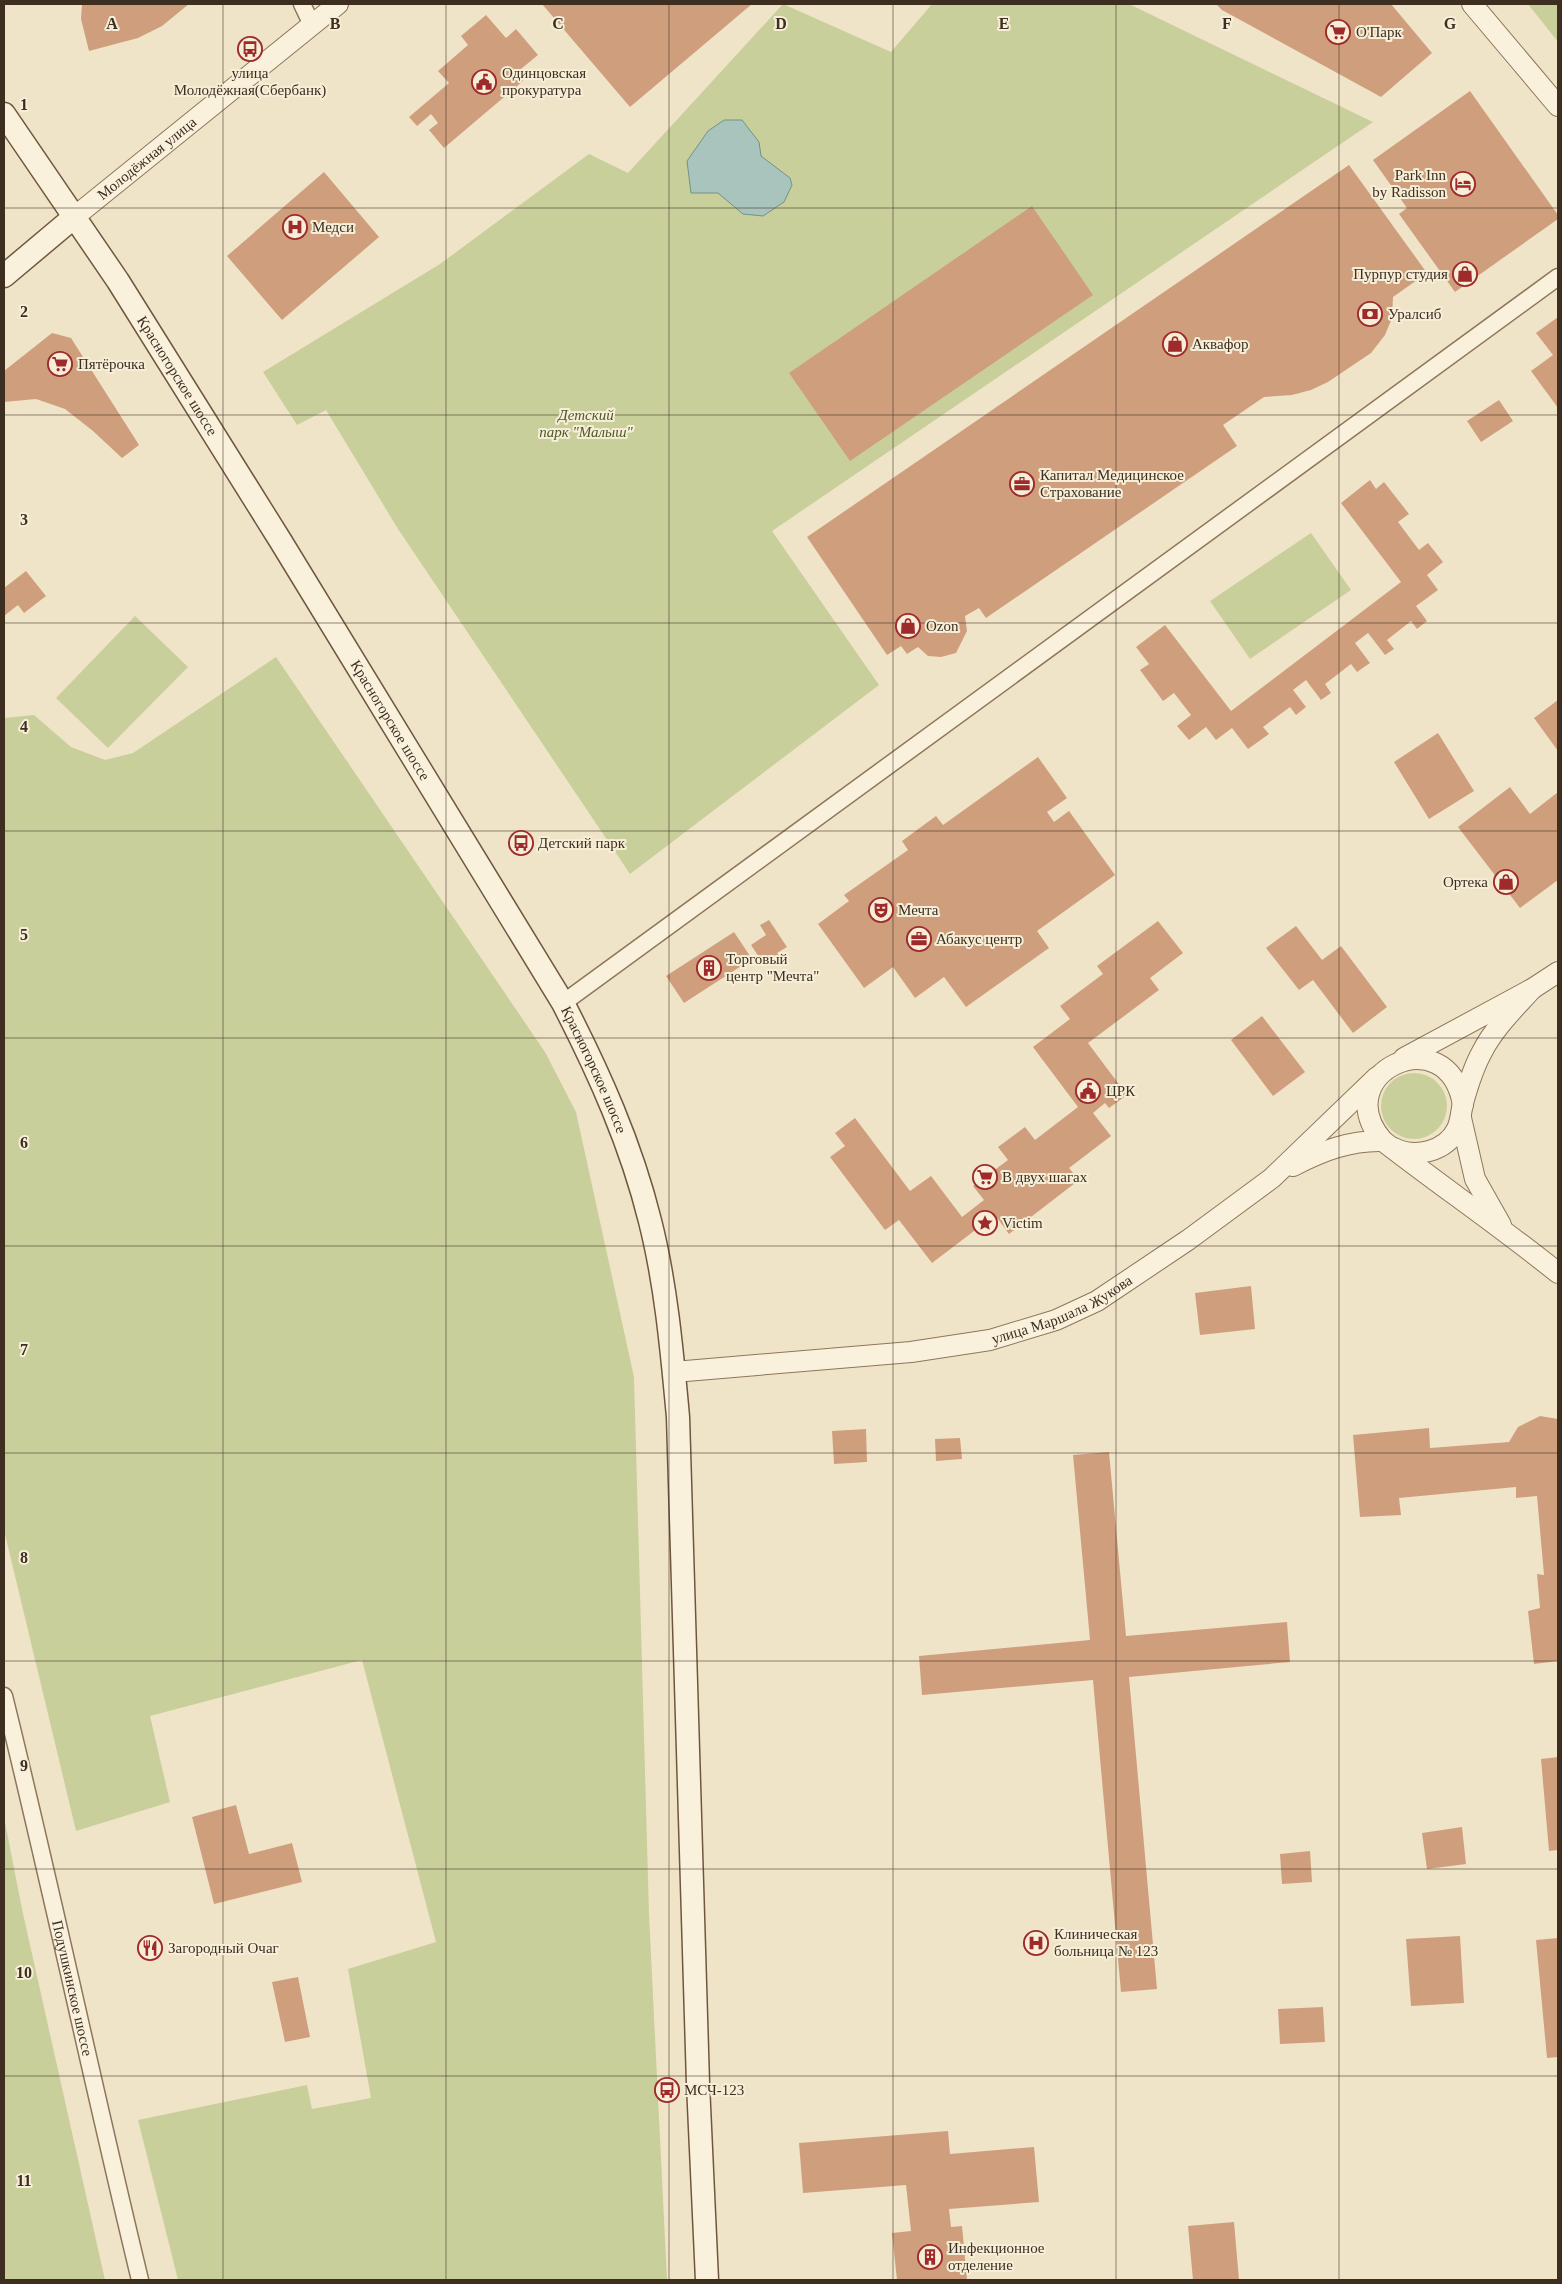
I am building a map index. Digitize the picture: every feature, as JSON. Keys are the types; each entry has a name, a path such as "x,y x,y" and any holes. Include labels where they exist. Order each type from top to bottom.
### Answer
{"main road":[{"name":"Красногорское шоссе","path":"4,114 42,168 73,218 118,281 563,1003 595,1065 638,1178 650,1222 659,1267 674,1372 678,1417 698,2084 707,2280"},
{"path":"4,276 73,218"}],"street":[{"path":"302,4 312,25"},
{"name":"Молодёжная улица","path":"73,218 338,4"},
{"path":"1472,4 1558,106"},
{"path":"563,1003 1558,277"},
{"path":"1558,972 1386,1068 1377,1077 1368,1099 1370,1122 1386,1144 1446,1190 1504,1229 1558,1272"},
{"path":"1272,1178 1313,1156 1335,1147 1353,1143 1386,1144 1400,1151 1412,1154 1438,1148 1456,1130 1470,1078 1482,1051 1498,1026 1532,988"},
{"path":"1398,1062 1424,1059 1436,1063 1455,1080 1461,1092 1462,1112 1475,1179 1504,1229"},
{"name":"улица Маршала Жукова","path":"674,1372 911,1352 990,1340 1056,1320 1097,1301 1188,1240 1272,1178 1377,1077"},
{"name":"Подушкинское шоссе","path":"4,1696 43,1854 100,2117 140,2280"}],"green space":[{"name":"Детский парк \"Малыш\"","path":"783,4 891,52 932,4 1129,4 1373,122 772,531 879,685 630,874 398,529 326,410 297,425 263,372 440,264 589,154 628,173"},
{"path":"1528,4 1558,4 1558,42"},
{"path":"1311,533 1351,590 1250,659 1210,601"},
{"path":"135,616 188,667 108,748 56,698"},
{"path":"276,657 545,1052 576,1112 634,1377 649,1914 667,2280 178,2280 138,2120 307,2085 312,2109 371,2098 348,1969 436,1942 362,1660 150,1716 170,1802 76,1831 4,1530 4,718 34,715 71,747 105,760 133,753"},
{"path":"1414,1073 1427,1075 1437,1083 1445,1093 1447,1106 1445,1119 1437,1129 1427,1137 1414,1139 1401,1137 1391,1129 1383,1119 1381,1106 1383,1093 1391,1083 1401,1075"},
{"path":"4,1817 22,1909 105,2280 4,2280"}],"water":[{"path":"724,120 742,120 759,142 761,156 790,178 792,185 784,202 763,216 743,214 718,193 691,193 687,161 708,131"}],"building":[{"path":"82,4 189,4 162,26 138,38 89,51 81,19"},
{"path":"542,4 752,4 630,107"},
{"name":"О'Парк","path":"1216,4 1391,4 1432,53 1381,97 1222,10"},
{"name":"Одинцовская прокуратура","path":"486,15 506,38 516,29 538,55 516,73 523,81 444,148 429,130 438,123 431,114 417,126 409,117 449,83 438,71 468,45 461,36"},
{"name":"Park Inn by Radisson","path":"1470,91 1558,215 1558,219 1455,292 1399,214 1407,208 1373,160"},
{"path":"1349,165 1427,273 1393,297 1392,318 1385,335 1371,353 1328,382 1311,390 1292,395 1264,397 1223,425 1237,446 986,618 979,608 965,616 967,631 956,653 941,657 928,656 918,647 907,654 901,646 887,655 807,537"},
{"path":"324,172 379,237 282,320 227,256"},
{"path":"1032,206 1093,295 850,461 789,373"},
{"path":"1558,317 1558,408 1531,371 1553,355 1536,333"},
{"path":"52,333 71,338 139,445 122,458 93,431 65,409 36,399 4,402 4,371"},
{"path":"1499,400 1513,421 1481,442 1467,421"},
{"path":"1370,480 1376,489 1384,482 1409,514 1398,522 1419,550 1428,543 1443,562 1427,575 1438,590 1416,606 1427,621 1417,629 1411,621 1387,640 1394,649 1385,655 1368,633 1355,643 1370,663 1357,672 1351,664 1325,684 1331,693 1321,700 1306,680 1293,690 1306,707 1296,715 1290,707 1263,727 1269,734 1248,749 1232,728 1216,740 1206,727 1189,740 1177,726 1191,715 1174,693 1163,701 1140,670 1149,664 1136,647 1165,625 1231,711 1401,582 1341,503"},
{"path":"26,571 46,596 24,613 18,605 4,616 4,588"},
{"path":"1558,700 1558,751 1534,718"},
{"path":"1438,733 1474,791 1429,819 1394,762"},
{"path":"1038,757 1067,798 1047,812 1054,822 1069,811 1115,875 1037,931 1049,948 966,1007 944,977 915,998 893,967 864,988 818,924 849,901 844,895 908,850 902,841 936,816 943,825"},
{"path":"1510,787 1530,814 1558,792 1558,880 1520,908 1458,827"},
{"path":"769,920 787,947 777,953 780,957 765,966 751,945 766,935 760,925"},
{"path":"1158,921 1183,953 1150,978 1159,990 1088,1043 1127,1095 1109,1108 1105,1103 1093,1113 1111,1136 1069,1168 1079,1180 1009,1234 995,1215 932,1263 899,1220 885,1230 830,1157 845,1146 835,1133 855,1118 910,1191 931,1176 962,1217 984,1200 973,1186 1008,1160 998,1147 1025,1127 1035,1140 1078,1107 1033,1047 1070,1019 1060,1006 1103,974 1097,966"},
{"path":"1296,926 1322,960 1341,946 1387,1007 1353,1033 1313,980 1299,990 1266,948"},
{"name":"Торговый центр \"Мечта\"","path":"734,932 752,959 684,1003 666,976"},
{"path":"1262,1016 1305,1072 1273,1096 1231,1040"},
{"path":"1251,1286 1255,1329 1200,1335 1195,1293"},
{"path":"1540,1416 1558,1419 1558,1661 1534,1664 1528,1611 1540,1608 1537,1574 1544,1575 1537,1496 1516,1498 1516,1487 1399,1498 1401,1515 1360,1517 1353,1435 1429,1428 1430,1448 1509,1442 1518,1427"},
{"path":"866,1429 867,1462 834,1464 832,1431"},
{"path":"960,1438 962,1459 936,1461 935,1439"},
{"path":"1109,1452 1126,1636 1287,1622 1290,1662 1129,1677 1157,1989 1121,1992 1093,1680 922,1695 919,1656 1090,1640 1073,1455"},
{"path":"1558,1757 1558,1850 1549,1851 1541,1759"},
{"path":"236,1805 249,1854 292,1843 302,1882 214,1904 192,1817"},
{"path":"1462,1827 1466,1864 1427,1869 1422,1833"},
{"path":"1310,1851 1312,1882 1282,1884 1280,1854"},
{"path":"1460,1936 1464,2003 1411,2006 1406,1939"},
{"path":"1558,1938 1558,2057 1547,2058 1536,1940"},
{"path":"298,1977 310,2037 285,2042 272,1982"},
{"path":"1323,2007 1325,2042 1280,2044 1278,2009"},
{"path":"948,2131 950,2154 1034,2147 1039,2202 949,2209 951,2227 962,2226 967,2280 897,2280 892,2233 911,2231 906,2185 803,2193 799,2143"},
{"path":"1234,2222 1239,2280 1193,2280 1188,2226"}],"place":[{"name":"О'Парк","path":"1338,32"},
{"name":"улица Молодёжная(Сбербанк)","path":"250,49"},
{"name":"Одинцовская прокуратура","path":"484,82"},
{"name":"Park Inn by Radisson","path":"1463,184"},
{"name":"Медси","path":"295,227"},
{"name":"Пурпур студия","path":"1465,274"},
{"name":"Уралсиб","path":"1370,314"},
{"name":"Аквафор","path":"1175,344"},
{"name":"Пятёрочка","path":"60,364"},
{"name":"Капитал Медицинское Страхование","path":"1022,484"},
{"name":"Ozon","path":"908,626"},
{"name":"Детский парк","path":"521,843"},
{"name":"Ортека","path":"1506,882"},
{"name":"Мечта","path":"881,910"},
{"name":"Абакус центр","path":"919,939"},
{"name":"Торговый центр \"Мечта\"","path":"709,968"},
{"name":"ЦРК","path":"1088,1091"},
{"name":"В двух шагах","path":"985,1177"},
{"name":"Victim","path":"985,1223"},
{"name":"Клиническая больница № 123","path":"1036,1943"},
{"name":"Загородный Очаг","path":"150,1948"},
{"name":"МСЧ-123","path":"667,2090"},
{"name":"Инфекционное отделение","path":"930,2257"}]}
